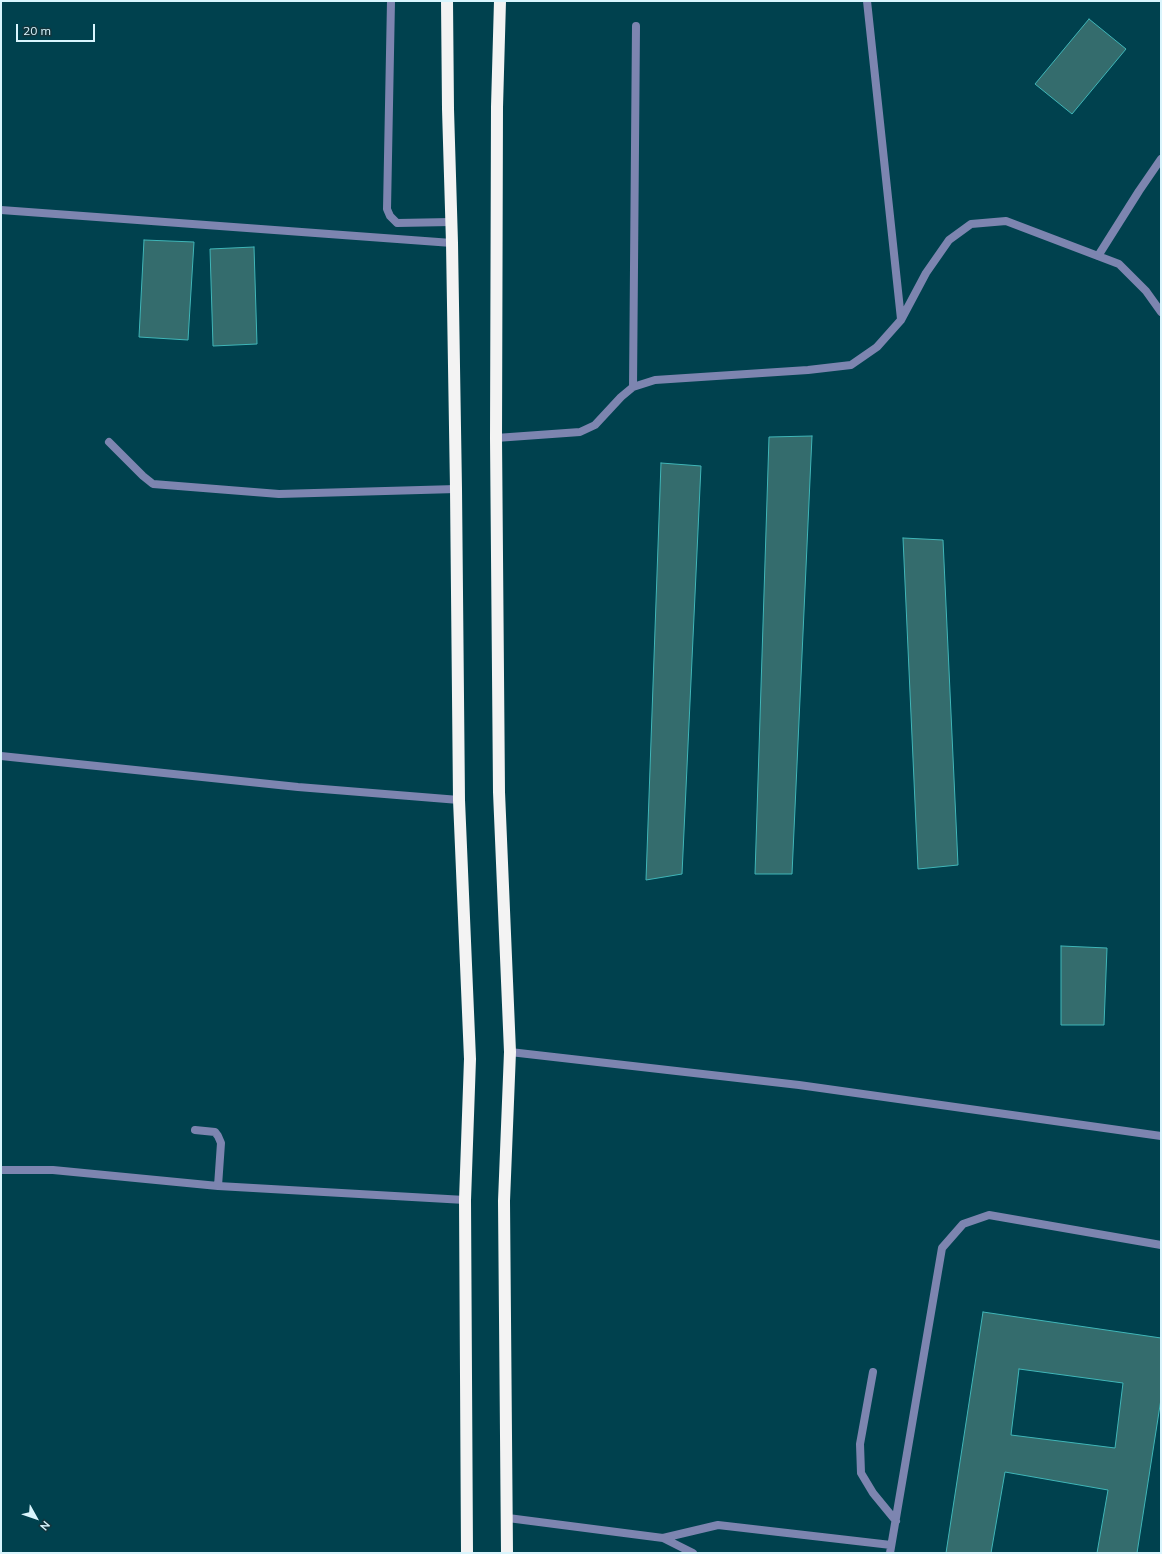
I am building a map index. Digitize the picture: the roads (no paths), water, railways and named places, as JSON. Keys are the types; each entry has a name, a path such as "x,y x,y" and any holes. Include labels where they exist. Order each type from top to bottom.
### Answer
{"highway":[{"path":"447,1 456,489 459,800 470,1058 465,1200 467,1553"},
{"path":"500,1 497,107 496,438 499,792 510,1052 504,1201 508,1518 507,1553"}],"street":[{"path":"391,1 387,209 390,216 397,223 451,222"},
{"path":"867,1 901,320"},
{"path":"633,387 636,26"},
{"path":"1098,256 1161,159"},
{"path":"1,210 452,243"},
{"path":"496,438 580,432 594,425 621,397 633,387 655,380 808,370 851,365 877,346 901,320 926,273 949,240 971,224 1006,221 1119,264 1146,291 1161,312"},
{"path":"109,442 142,476 153,484 279,494 456,489"},
{"path":"1,756 298,787 459,800"},
{"path":"510,1052 800,1085 1161,1136"},
{"path":"195,1130 215,1132 221,1143 218,1186"},
{"path":"1,1170 53,1170 218,1186 465,1200"},
{"path":"663,1538 718,1525 891,1549 942,1248 963,1224 989,1215 1161,1245"},
{"path":"873,1372 860,1444 861,1473 873,1493 896,1520"},
{"path":"508,1518 663,1538 693,1553"}]}
